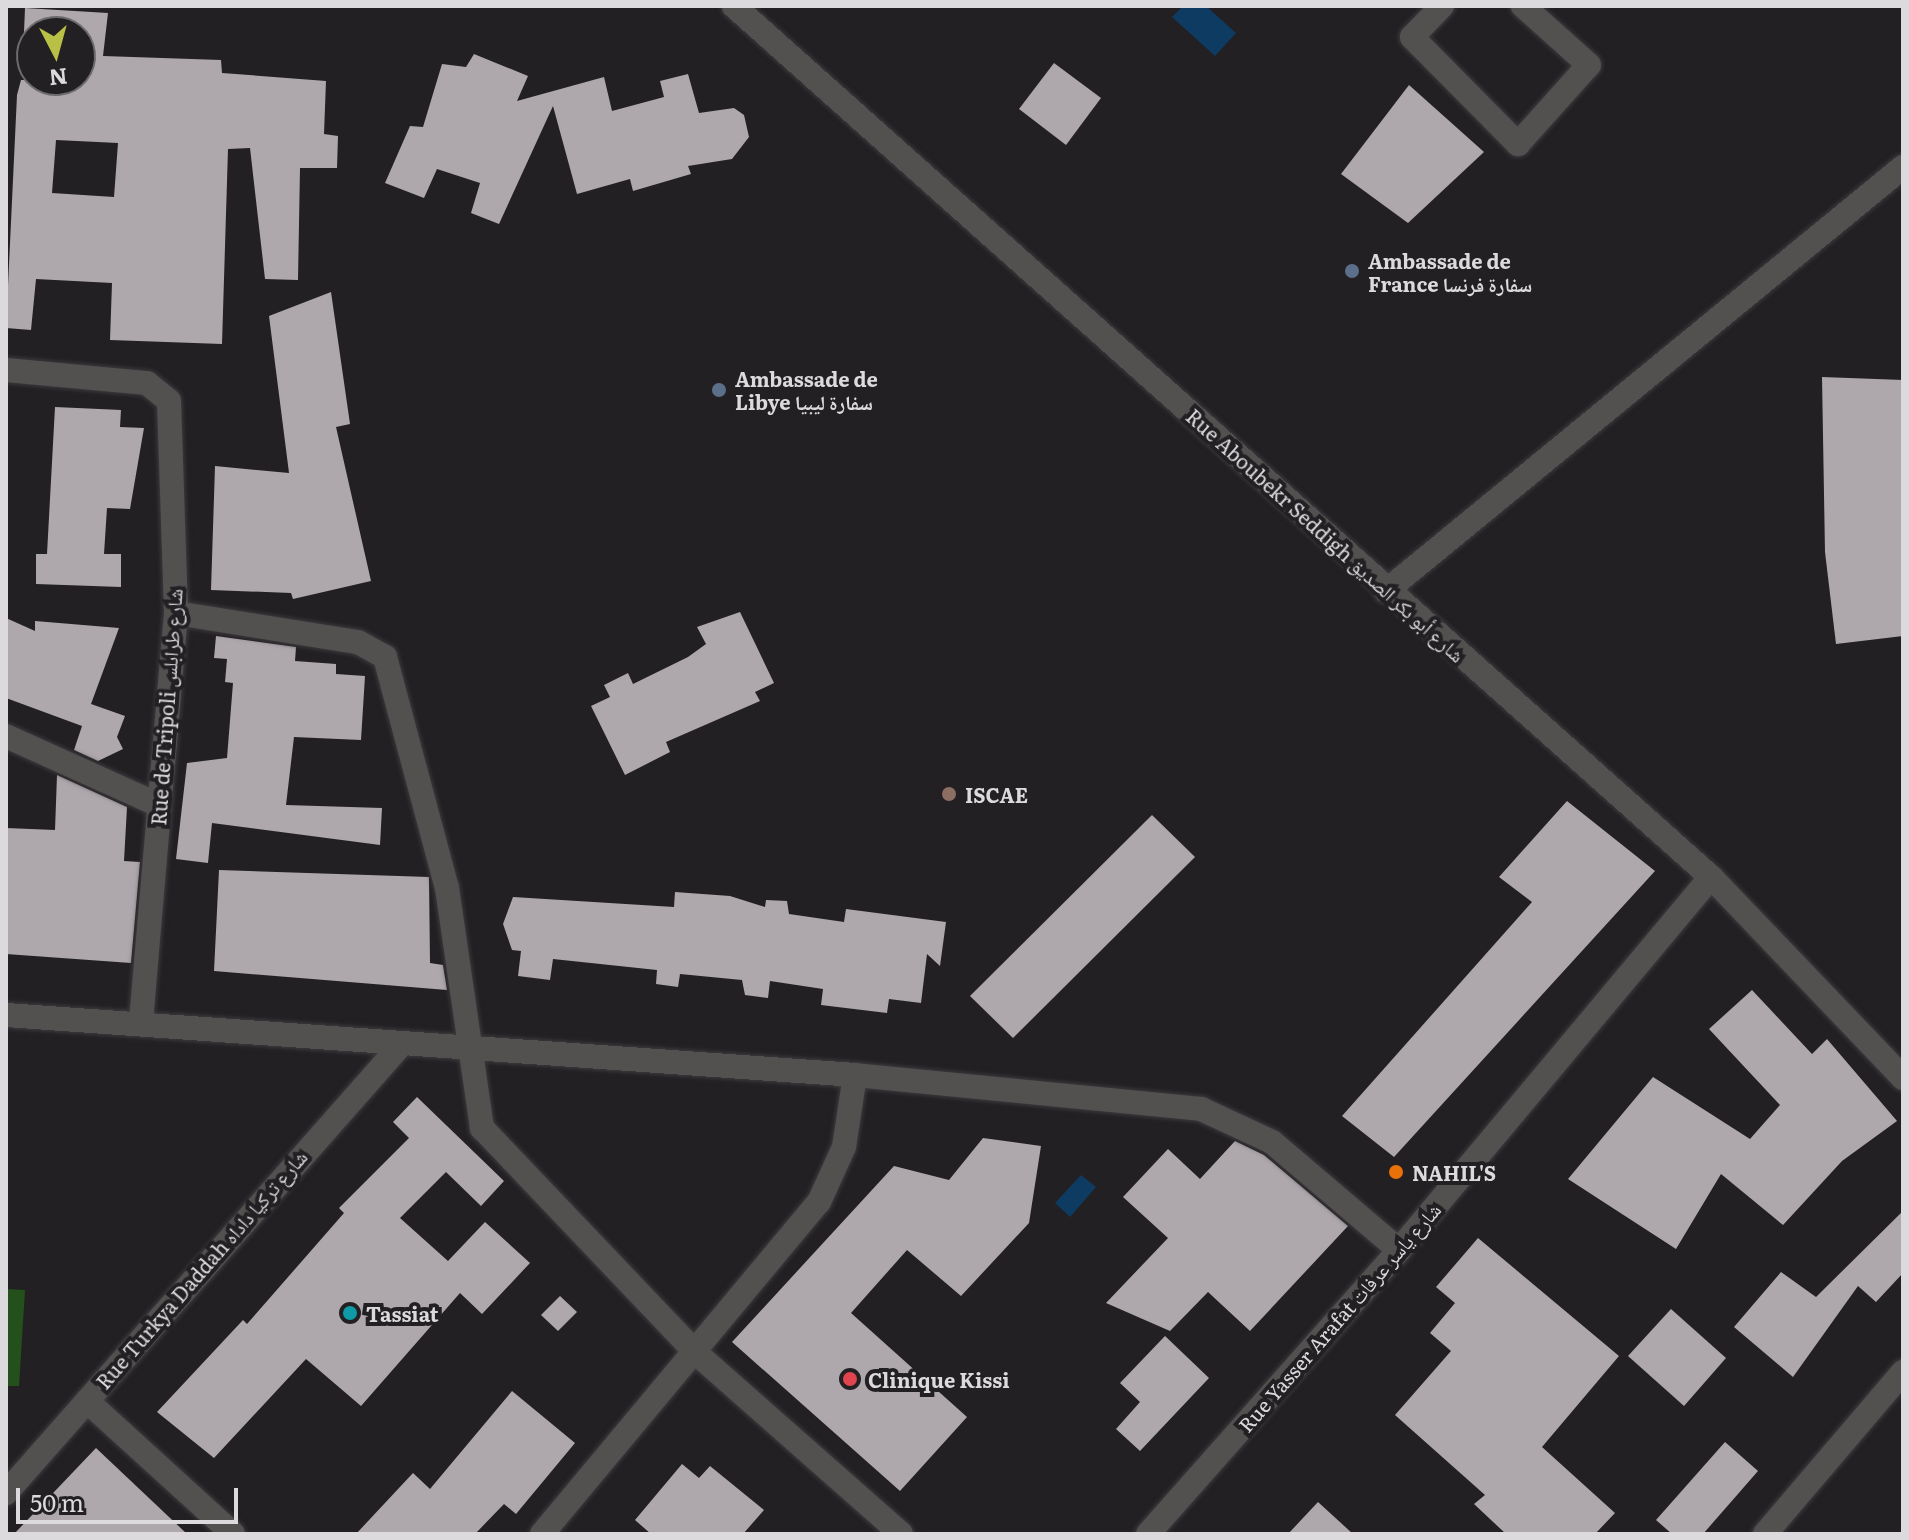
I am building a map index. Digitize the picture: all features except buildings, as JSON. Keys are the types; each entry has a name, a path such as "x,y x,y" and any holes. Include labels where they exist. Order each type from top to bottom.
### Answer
{"street":[{"name":"Rue Aboubekr Seddigh شارع أبو بكر الصديق","path":"734,6 1386,591 1711,877 1903,1078"},
{"path":"1442,6 1412,37 1518,144 1589,65 1523,6"},
{"path":"1386,591 1903,167"},
{"name":"Rue de Tripoli شارع طرابلس","path":"6,370 147,383 164,392 176,613 141,1023"},
{"path":"176,613 358,642 385,657 447,888 476,1112 497,1149 696,1353 901,1534"},
{"path":"6,736 159,805"},
{"name":"Rue Yasser Arafat شارع ياسر عرفات","path":"1148,1534 1399,1250 1711,877"},
{"path":"6,1015 141,1023 399,1047 469,1048 855,1075 1178,1105 1225,1116 1272,1142 1399,1250"},
{"name":"Rue Turkya Daddah شارع تركيا داداه","path":"6,1493 399,1047"},
{"path":"542,1534 819,1202 844,1147 855,1075"},
{"path":"1765,1534 1903,1372"},
{"path":"87,1401 233,1534"}],"green space":[{"path":"6,1289 25,1290 19,1386 6,1386"}],"water":[{"path":"1183,6 1206,6 1236,33 1215,56 1172,17"},
{"path":"1081,1175 1096,1187 1070,1217 1055,1203"}],"place":[{"name":"Ambassade de France سفارة فرنسا","path":"1352,271"},
{"name":"Ambassade de Libye سفارة ليبيا","path":"719,390"},
{"name":"ISCAE","path":"949,794"},
{"name":"NAHIL'S","path":"1396,1172"},
{"name":"Tassiat","path":"350,1313"},
{"name":"Clinique Kissi","path":"850,1379"}]}
